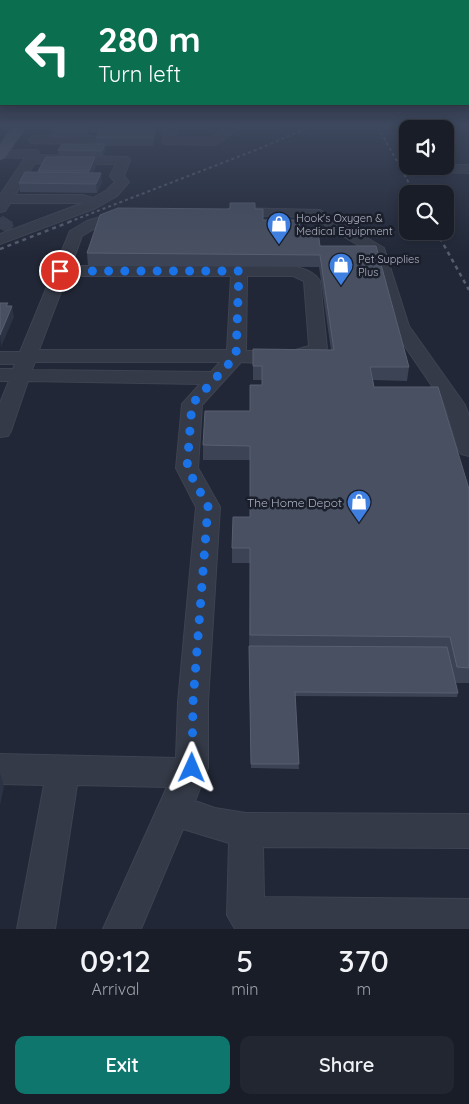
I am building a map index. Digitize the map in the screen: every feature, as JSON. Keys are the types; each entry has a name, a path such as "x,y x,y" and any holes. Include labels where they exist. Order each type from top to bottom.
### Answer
{"street":[{"path":"2,218 22,170"},
{"path":"2,218 91,205 112,193 122,182 117,176 119,170"},
{"path":"2,218 83,200 88,200 91,205"},
{"path":"0,430 15,374 72,239 80,230 123,214 144,212"},
{"path":"218,212 315,213 378,250 400,326 455,406 469,449"},
{"path":"15,374 236,356 308,355 318,348 312,281 301,273 60,271"},
{"path":"122,929 192,768 193,702 208,506 187,468 192,404 236,356 239,271"},
{"path":"0,358 15,374 210,385"},
{"path":"0,769 190,773"},
{"path":"36,929 63,770"},
{"path":"175,810 215,824 246,830 469,831"},
{"path":"246,830 246,915 469,918"}],"building":[{"path":"38,170 89,170 89,171"},
{"path":"25,172 101,173 96,184 19,183"},
{"name":"The Home Depot","path":"230,203 255,203 255,209 263,209 263,220 299,220 300,231 318,231 320,246 376,246 409,367 370,367 374,387 438,387 469,489 469,668 457,667 450,637 250,635 250,548 232,548 233,517 250,517 250,446 203,445 205,411 250,411 250,385 262,385 262,366 253,366 253,349 334,350 320,255 87,253 100,215 118,208 230,209"},
{"path":"0,303 8,303 6,306 12,306 0,335"},
{"path":"249,646 447,647 458,693 295,692 299,764 251,764"}],"tunnel":[{"path":"2,230 7,221"}],"railway":[{"path":"69,222 203,170"},
{"path":"402,170 410,185"},
{"path":"0,249 72,221"},
{"path":"441,240 469,290"}],"place":[{"name":"Hook's Oxygen & Medical Equipment","path":"279,245"},
{"name":"Pet Supplies Plus","path":"341,286"},
{"name":"The Home Depot","path":"359,523"}],"route":[{"path":"60,271 239,271 236,356 192,404 187,468 208,506 193,702 192,768"}]}
